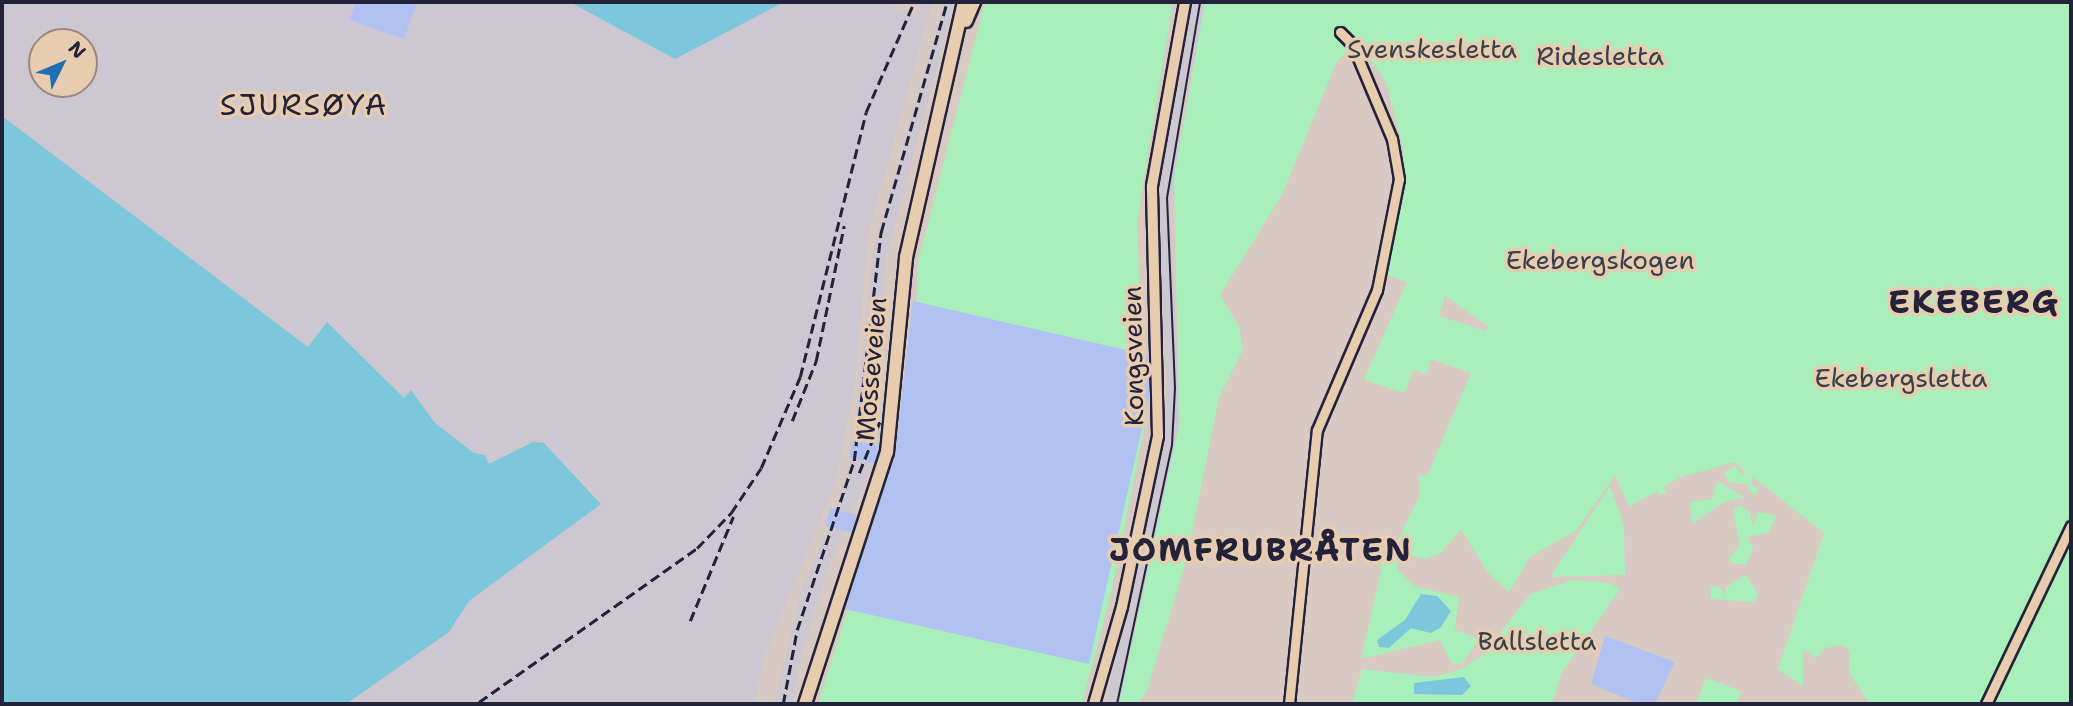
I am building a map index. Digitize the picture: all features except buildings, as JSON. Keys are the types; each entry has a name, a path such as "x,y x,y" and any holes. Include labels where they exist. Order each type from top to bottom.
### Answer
{"highway":[{"name":"Mosseveien","path":"805,704 887,452 906,257 961,31 964,2"},
{"name":"Mosseveien","path":"961,31 974,2"}],"main road":[{"name":"Kongsveien","path":"1094,704 1122,607 1158,436 1152,186 1185,2"}],"street":[{"path":"1289,704 1317,430 1377,290 1400,168 1359,60 1340,32"},
{"path":"1986,704 2071,526"}],"shaded area":[{"path":"2,2 570,2 675,59 784,2 888,2 891,9 917,17 923,2 932,2 868,234 855,383 835,484 763,660 755,704 346,704 449,632 469,601 600,500 544,443 489,464 485,455 474,453 435,423 411,391 404,398 326,323 308,347 2,116"},
{"path":"944,2 954,2 885,263 880,446 830,564 802,651 792,704 774,704 804,582 828,531 852,456 873,251"},
{"path":"1192,2 1206,2 1183,106 1170,212 1181,425 1120,704 1106,704 1164,445 1167,384 1158,195"}],"green space":[{"path":"985,2 1173,2 1137,221 1145,425 1111,594 1082,704 818,704 913,402 918,262"},
{"path":"1205,2 2071,2 2071,704 1870,704 1849,673 1850,651 1843,645 1825,648 1816,658 1803,649 1803,686 1778,669 1824,533 1753,477 1751,484 1759,489 1755,495 1747,488 1750,484 1729,483 1724,473 1734,466 1741,474 1746,472 1734,462 1681,477 1664,486 1667,493 1659,495 1657,491 1629,507 1615,475 1577,530 1530,557 1509,592 1488,573 1461,529 1441,553 1426,559 1398,554 1397,569 1414,586 1459,597 1455,630 1479,639 1462,664 1452,664 1440,640 1361,659 1383,561 1398,540 1419,496 1419,475 1427,476 1471,373 1431,359 1427,374 1413,370 1405,393 1364,380 1407,282 1387,275 1404,152 1386,82 1369,57 1353,47 1337,61 1282,195 1220,295 1239,327 1243,350 1219,397 1187,558 1147,691 1138,704 1119,704 1179,425 1174,177","holes":["1445,296 1488,326 1485,331 1439,316"]},
{"path":"1717,481 1745,497 1722,503 1692,524 1690,502 1712,499"},
{"name":"Ballsletta","path":"1610,486 1624,525 1625,575 1550,577"},
{"path":"1739,505 1750,512 1753,526 1758,512 1776,516 1768,533 1747,537 1753,549 1746,565 1731,563 1729,558 1740,545 1733,510"},
{"path":"1746,575 1758,594 1754,602 1711,599 1710,586 1718,586 1725,595 1726,587"},
{"name":"Ballsletta","path":"1573,580 1611,583 1620,589 1561,674 1552,704 1352,704 1362,669 1434,677 1461,669 1484,654 1530,594"},
{"path":"1706,678 1741,691 1737,704 1696,704"}],"water":[{"path":"570,2 784,2 675,59"},
{"path":"2,116 308,347 327,322 404,398 411,390 435,423 474,453 485,455 489,464 533,442 544,443 601,504 469,601 449,632 346,704 2,704"},
{"path":"1421,594 1437,596 1451,611 1441,627 1431,633 1411,628 1389,648 1379,647 1377,640 1405,620"},
{"path":"1464,677 1471,686 1462,695 1414,694 1414,683"}],"tram line":[{"path":"1117,704 1172,445 1175,388 1167,198 1200,2"}],"railway":[{"path":"479,702 697,548 731,513 761,468 800,377 866,112 914,2"},
{"path":"783,704 797,630 854,461 881,232 947,2"},
{"path":"792,421 816,361 844,226"},
{"path":"859,473 880,421"},
{"path":"690,621 733,517"}],"district":[{"name":"SJURSØYA","path":"304,105"},
{"name":"EKEBERG","path":"1974,302"},
{"name":"JOMFRUBRÅTEN","path":"1261,550"}],"park label":[{"name":"Svenskesletta","path":"1432,49"},
{"name":"Ridesletta","path":"1600,56"},
{"name":"Ekebergskogen","path":"1600,260"},
{"name":"Ekebergsletta","path":"1901,378"}]}
